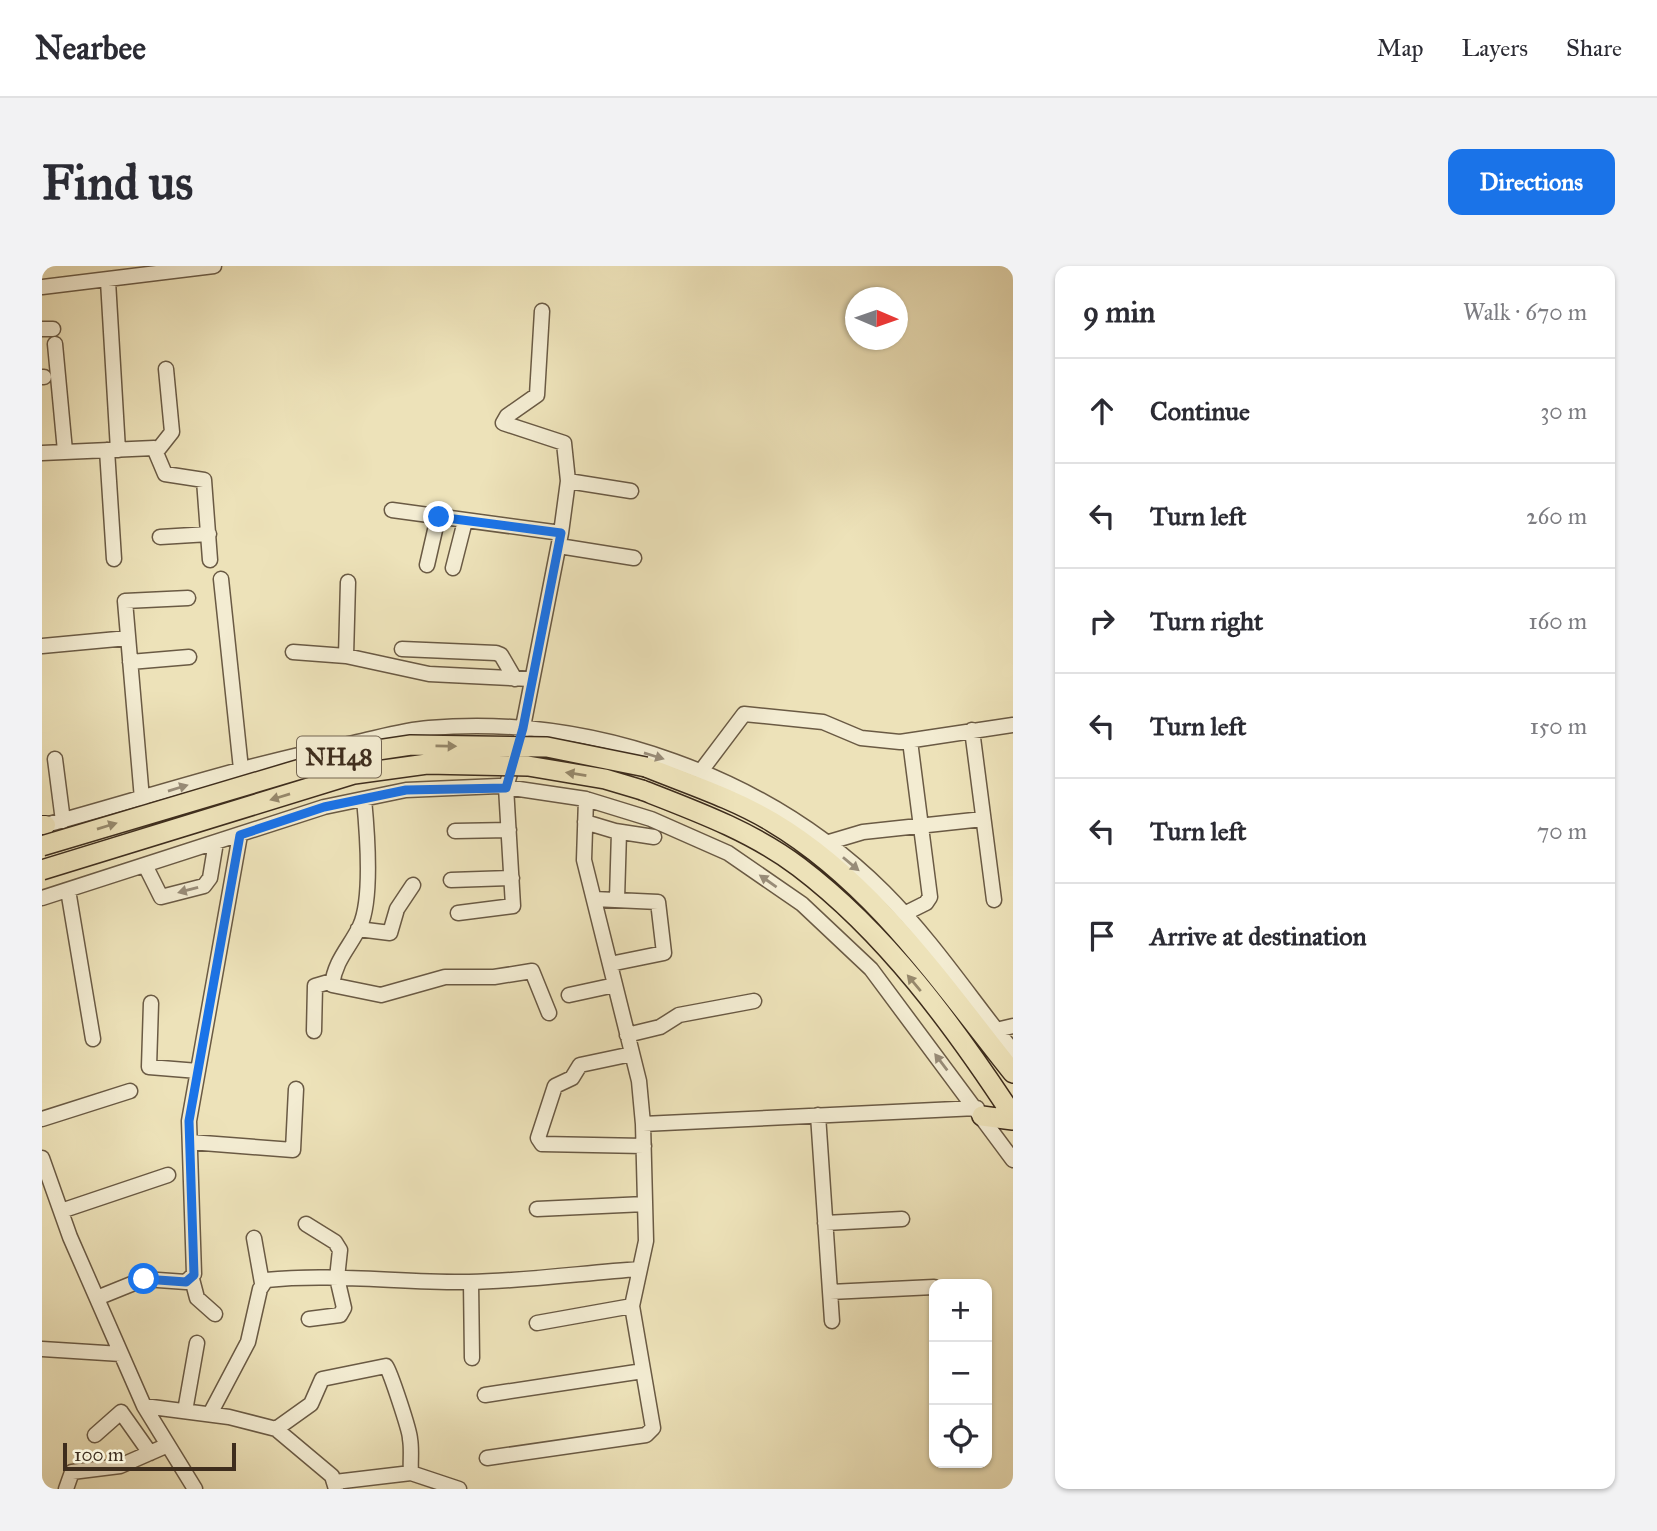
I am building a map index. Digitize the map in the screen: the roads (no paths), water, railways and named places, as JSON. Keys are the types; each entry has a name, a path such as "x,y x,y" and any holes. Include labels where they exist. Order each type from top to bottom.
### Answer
{"highway":[{"name":"NH48","path":"42,846 351,754 411,745 547,747 646,767 771,821 822,855 882,911 1013,1073"},
{"name":"NH48","path":"42,870 354,774 414,766 528,766 605,779 695,811 757,841 799,867 855,915 955,1033 1013,1118"},
{"path":"979,1112 1013,1118"}],"street":[{"path":"42,287 214,266"},
{"path":"108,281 114,559"},
{"path":"458,913 511,909 510,788 528,729 531,680 560,539 568,481 564,443 503,423 507,416 537,395 542,311"},
{"path":"55,344 65,451"},
{"path":"157,451 172,432 166,369"},
{"path":"42,453 151,448 157,451 165,474 204,480 211,561"},
{"path":"568,481 631,491"},
{"path":"392,510 560,539 634,558"},
{"path":"427,565 439,517"},
{"path":"453,568 465,521"},
{"path":"160,537 209,534"},
{"path":"221,579 242,769"},
{"path":"346,656 348,582"},
{"path":"142,799 125,601 188,598"},
{"path":"42,646 128,638"},
{"path":"402,649 496,653 503,657 515,678"},
{"path":"293,652 346,656 429,674 531,680"},
{"path":"130,662 189,657"},
{"path":"701,771 744,714 823,722 861,738 910,741 1013,725"},
{"path":"55,759 48,824 284,757 428,728 528,729 564,732 605,740 701,771 796,818 883,891 1013,1052"},
{"path":"972,730 994,900"},
{"path":"904,914 930,900 910,741"},
{"path":"42,898 324,807 406,790 510,788 586,799 651,819 728,853 802,904 871,969 1013,1160"},
{"path":"364,799 369,862 358,929 341,953 332,981 334,986 381,995 445,977 494,977 533,971 549,1013"},
{"path":"487,1458 650,1432 652,1420 632,1306 646,1241 643,1124 632,1054 584,860 586,799"},
{"path":"826,843 863,832 983,819"},
{"path":"585,822 619,832 654,837"},
{"path":"455,831 509,830"},
{"path":"617,899 619,832"},
{"path":"215,1314 197,1298 191,1279 189,1121 240,835"},
{"path":"145,865 161,897 204,886 210,878 216,842"},
{"path":"451,880 512,878"},
{"path":"358,929 390,933 397,909 413,885"},
{"path":"68,890 93,1039"},
{"path":"594,899 658,902 665,949 661,955 610,964"},
{"path":"314,1031 315,986 332,981"},
{"path":"569,995 615,985"},
{"path":"627,1035 660,1027 680,1015 754,1001"},
{"path":"151,1003 149,1066 198,1071"},
{"path":"996,1030 1013,1026"},
{"path":"632,1054 580,1065 572,1077 555,1086 538,1138 542,1144 644,1146"},
{"path":"190,1142 293,1150 296,1089"},
{"path":"42,1119 130,1091"},
{"path":"643,1124 818,1115 979,1112"},
{"path":"818,1115 832,1321"},
{"path":"42,1161 144,1406 194,1489"},
{"path":"61,1211 168,1175"},
{"path":"537,1209 645,1204"},
{"path":"825,1223 902,1219"},
{"path":"306,1224 335,1242 340,1250 337,1278 343,1312 340,1315 309,1319"},
{"path":"210,1414 248,1342 262,1283 254,1238"},
{"path":"262,1283 310,1275 355,1280 471,1282 639,1269"},
{"path":"97,1298 144,1279 186,1282 191,1279"},
{"path":"471,1282 472,1358"},
{"path":"830,1292 929,1287"},
{"path":"537,1323 632,1306"},
{"path":"185,1411 197,1343"},
{"path":"42,1349 121,1354"},
{"path":"276,1429 311,1404 322,1379 386,1366 392,1376 397,1400 410,1435 411,1473"},
{"path":"485,1395 643,1371"},
{"path":"144,1406 210,1414 276,1429 335,1486 411,1473 459,1489"},
{"path":"95,1435 121,1412 150,1453"},
{"path":"66,1489 72,1472 120,1466 168,1445"}]}
